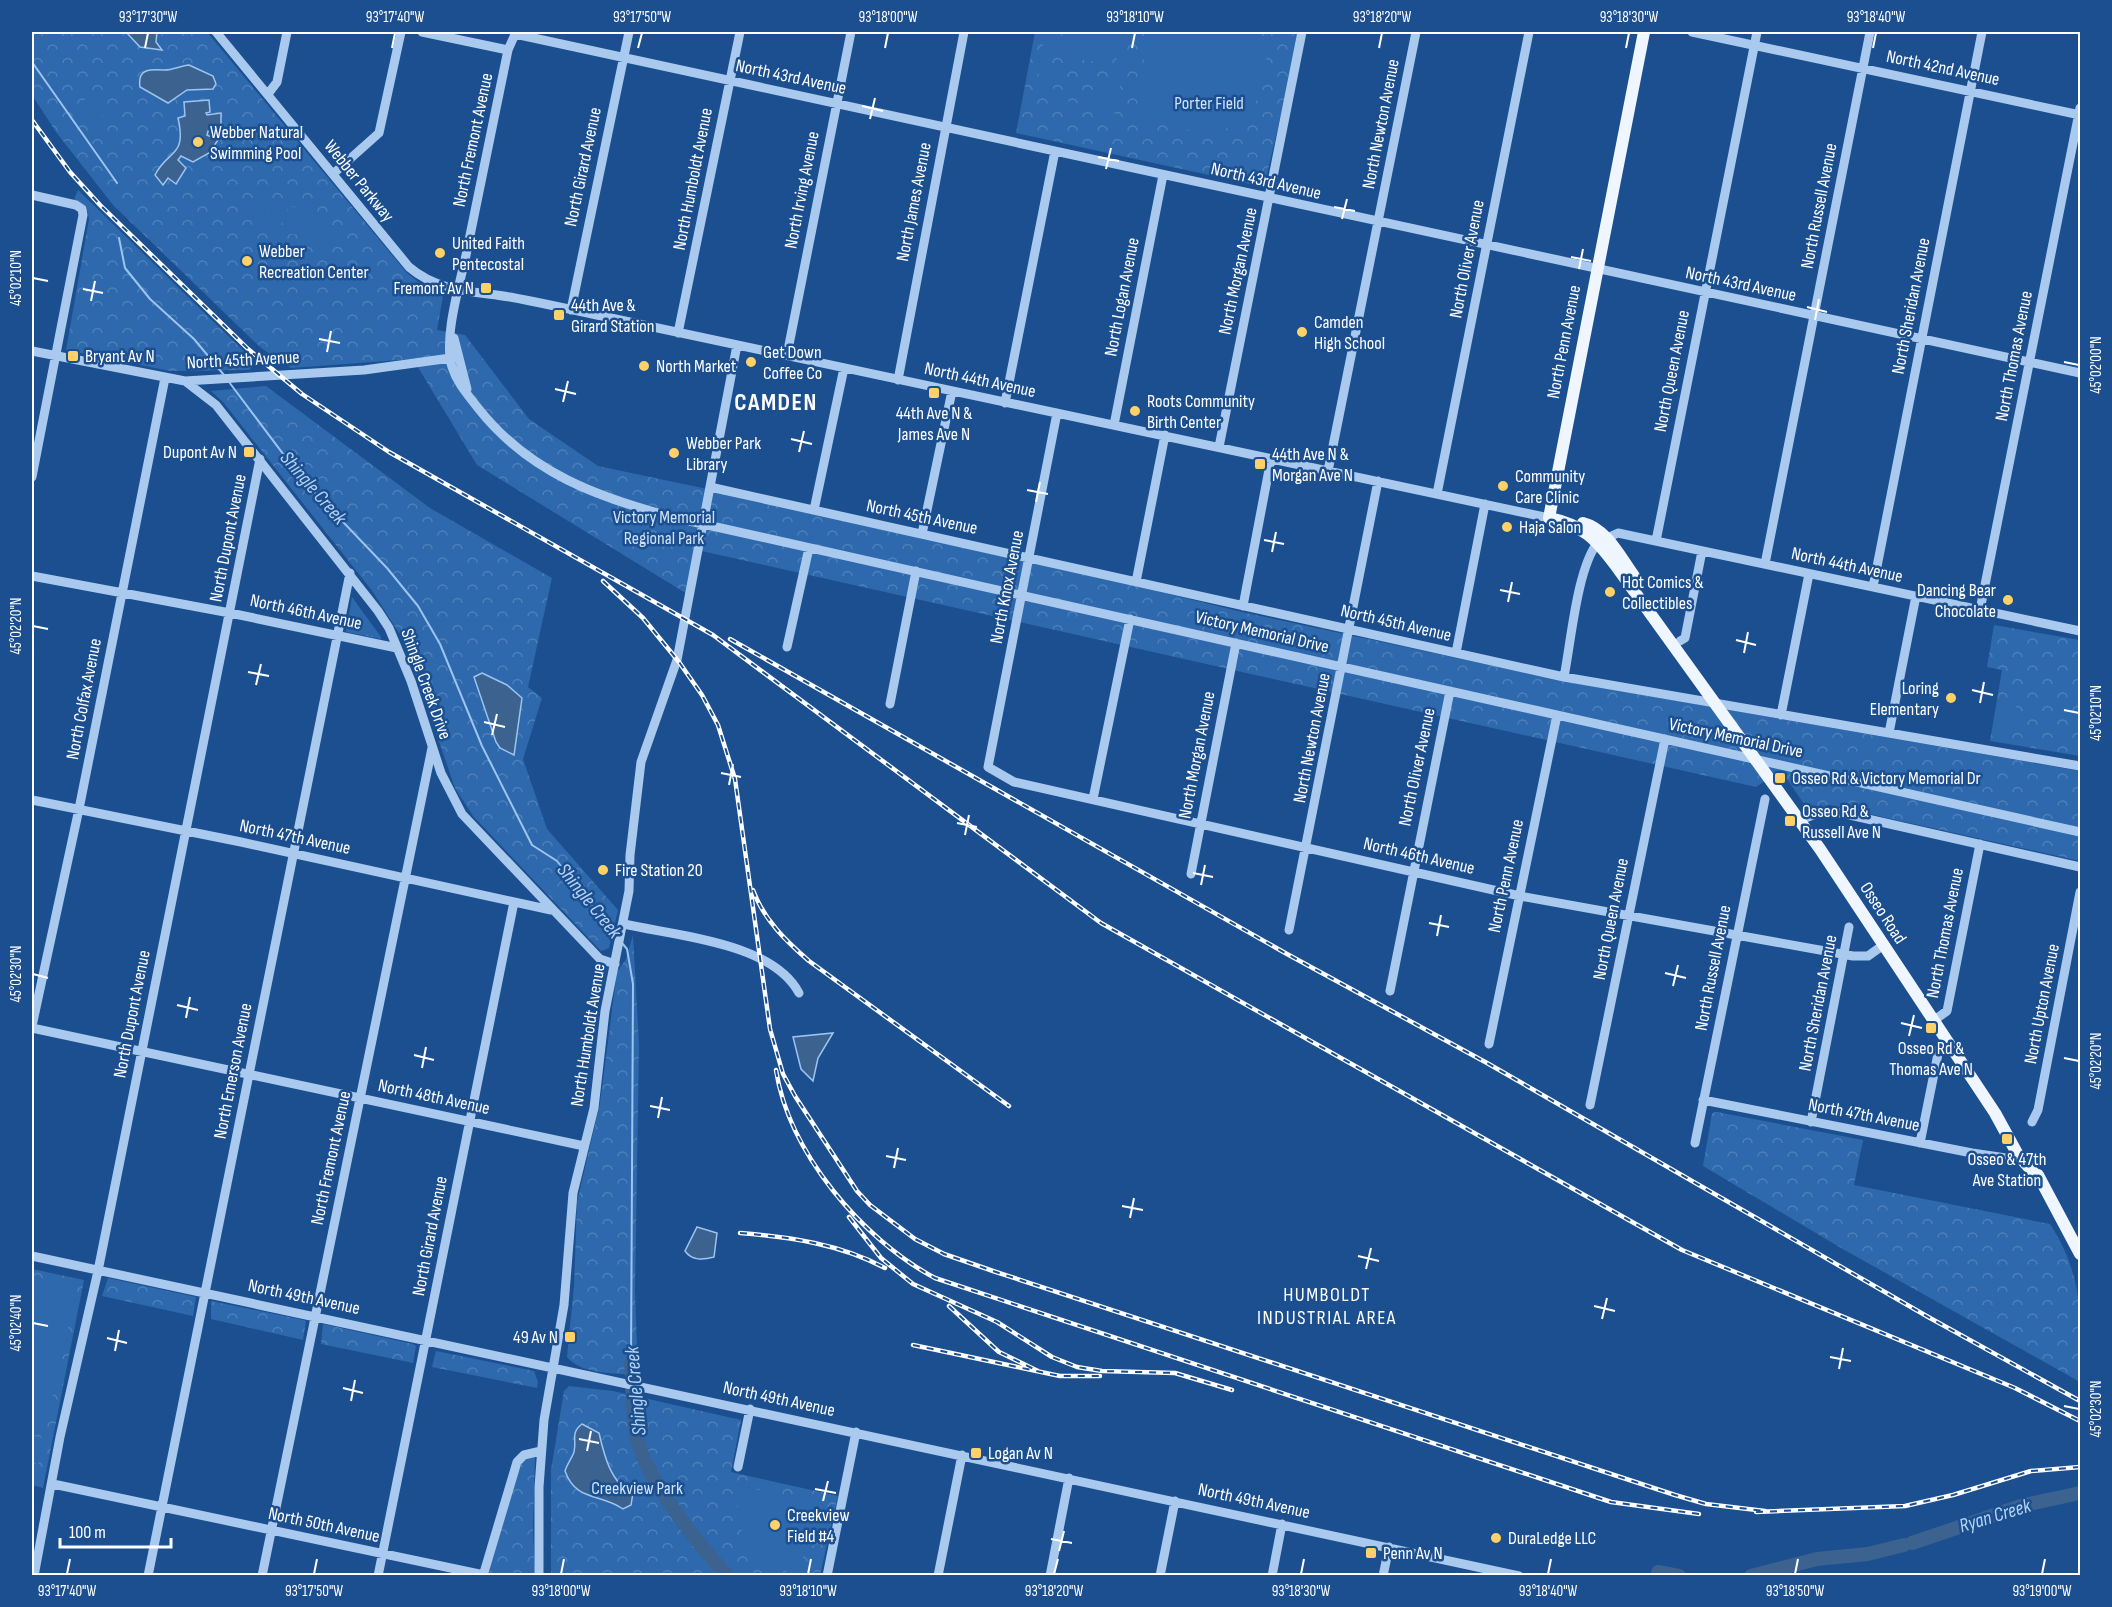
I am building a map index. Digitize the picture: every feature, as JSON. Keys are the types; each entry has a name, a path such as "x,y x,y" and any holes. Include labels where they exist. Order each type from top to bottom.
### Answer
{"main road":[{"name":"North Penn Avenue","path":"1549,518 1644,32"},
{"name":"Osseo Road","path":"1549,518 1568,523 1586,524 1603,540 1680,641 1721,704"},
{"name":"Osseo Road","path":"1603,540 1721,704 1734,717 1739,734 1800,820 1882,946 1950,1044 1995,1113 2018,1155 2041,1181"},
{"name":"Osseo Road","path":"1995,1113 2006,1122 2080,1254"}],"street":[{"name":"Webber Parkway","path":"216,32 409,267"},
{"path":"268,94 277,82 287,32"},
{"path":"333,174 379,133 401,32"},
{"path":"422,32 508,50"},
{"name":"North Girard Avenue","path":"571,310 629,32"},
{"name":"North Humboldt Avenue","path":"678,333 740,32"},
{"name":"North Irving Avenue","path":"787,355 851,32"},
{"name":"North James Avenue","path":"898,380 964,32"},
{"name":"North Morgan Avenue","path":"1219,447 1302,32"},
{"name":"North Newton Avenue","path":"1329,471 1416,32"},
{"name":"North Oliver Avenue","path":"1437,494 1529,32"},
{"name":"North 42nd Avenue","path":"1692,32 2080,112"},
{"name":"North Queen Avenue","path":"1656,541 1757,32"},
{"name":"North Russell Avenue","path":"1765,564 1870,32"},
{"name":"North Sheridan Avenue","path":"1873,587 1982,32"},
{"name":"North Fremont Avenue","path":"452,328 508,50 516,33"},
{"name":"North 43rd Avenue","path":"516,33 1379,223 2080,373"},
{"name":"North Thomas Avenue","path":"1980,610 2080,112"},
{"path":"1005,403 1055,151"},
{"name":"North Logan Avenue","path":"1114,425 1162,175"},
{"path":"32,195 76,205 82,209 83,215 32,477"},
{"name":"North 44th Avenue","path":"409,267 434,283 459,290 571,310 787,355 1549,518"},
{"name":"Victory Memorial Drive","path":"452,328 457,380 501,436 555,476 601,496 809,548 2080,832"},
{"name":"North Humboldt Avenue","path":"539,1575 537,1534 544,1420 564,1305 573,1193 594,1108 601,1039 623,927 641,764 677,660 737,345"},
{"name":"North 45th Avenue","path":"32,351 184,381 364,370 454,358"},
{"path":"814,510 844,368"},
{"name":"North Colfax Avenue","path":"32,1027 79,809 165,378"},
{"name":"Shingle Creek Drive","path":"184,381 216,405 350,573 388,628 411,681 441,773 462,814 600,959 615,964"},
{"path":"922,534 952,392"},
{"name":"North Knox Avenue","path":"988,767 1058,413"},
{"path":"1136,582 1164,435"},
{"name":"North Dupont Avenue","path":"34,1575 53,1484 60,1437 98,1271 260,459"},
{"path":"1243,606 1271,459"},
{"name":"North Newton Avenue","path":"1289,930 1343,667 1378,481"},
{"name":"North 45th Avenue","path":"710,487 1564,677 2080,766"},
{"path":"1456,653 1485,504"},
{"name":"North 44th Avenue","path":"1603,540 1618,533 2080,631"},
{"path":"1564,677 1583,576 1591,551 1603,540"},
{"path":"787,647 809,548"},
{"path":"1680,641 1684,638 1702,551"},
{"path":"890,704 916,571"},
{"name":"North Emerson Avenue","path":"148,1575 350,573"},
{"path":"1781,715 1809,574"},
{"name":"North 46th Avenue","path":"32,576 230,613 397,648"},
{"path":"1889,733 1916,596"},
{"path":"1093,799 1130,619"},
{"name":"North Morgan Avenue","path":"1191,874 1236,643"},
{"name":"North Oliver Avenue","path":"1390,991 1450,691"},
{"name":"North Penn Avenue","path":"1489,1044 1557,715"},
{"name":"North Queen Avenue","path":"1590,1105 1665,739"},
{"name":"North Fremont Avenue","path":"262,1575 432,748"},
{"name":"North 46th Avenue","path":"988,767 1014,782 1520,896 1844,955 1862,957 1882,946"},
{"name":"North Russell Avenue","path":"1695,1143 1765,799"},
{"name":"North 47th Avenue","path":"32,800 551,910"},
{"path":"1800,820 1824,811 1841,813 2080,867"},
{"name":"North Thomas Avenue","path":"1933,1021 1947,1011 1980,844"},
{"name":"North Upton Avenue","path":"2032,1122 2038,1110 2080,892"},
{"name":"North Girard Avenue","path":"378,1575 514,902"},
{"path":"623,927 750,952 792,980 799,993"},
{"name":"North Sheridan Avenue","path":"1811,1122 1850,927"},
{"name":"North 48th Avenue","path":"32,1027 584,1146"},
{"path":"1920,1143 1939,1049 1950,1044"},
{"name":"North 47th Avenue","path":"1703,1100 1920,1143 2006,1158 2018,1155"},
{"name":"North 49th Avenue","path":"32,1256 1389,1547 1496,1573 1519,1575"},
{"path":"738,1467 750,1409"},
{"path":"827,1575 856,1432"},
{"path":"484,1575 518,1462 524,1455 541,1451"},
{"path":"938,1575 962,1455"},
{"path":"1050,1575 1070,1478"},
{"name":"North 50th Avenue","path":"53,1484 484,1575"},
{"path":"1160,1575 1175,1501"},
{"path":"1272,1575 1282,1524"},
{"path":"1383,1575 1389,1547"}],"green space":[{"path":"1232,31 1261,38 1268,45 1264,74 1260,91 1251,110 1240,122 1226,129 1210,131 1175,127 1141,117 1142,72 1149,32"},
{"name":"Victory Memorial Regional Park","path":"32,32 207,32 407,273 424,286 443,296 437,330 465,335 529,419 598,466 882,526 922,539 1029,560 1242,612 1563,681 2080,771 2080,861 1829,805 1808,810 1781,770 1756,787 702,551 692,597 477,465 413,359 291,368 261,348 113,205 56,132 32,95"},
{"name":"Porter Field","path":"1035,32 1300,32 1264,187 1016,133"},
{"path":"1046,32 1055,32 1049,64 1050,82 1061,98 1078,104 1096,100 1109,87 1121,32 1130,32 1114,118 1104,116 1106,105 1096,110 1075,113 1056,106 1048,99 1039,79"},
{"path":"1063,32 1117,32 1111,65 1058,55"},
{"path":"92,94 107,112 93,124 79,104"},
{"path":"78,190 255,362 254,366 249,370 170,371 66,350 89,219 87,208 74,199"},
{"path":"257,200 269,202 264,228 252,225"},
{"path":"273,203 285,206 280,231 268,229"},
{"path":"289,206 301,209 295,235 283,232"},
{"path":"305,210 317,212 311,238 299,235"},
{"path":"320,213 332,216 327,241 315,239"},
{"path":"266,386 430,508 552,578 528,687 542,698 523,759 547,829 618,910 609,948 601,951 473,816 455,788 404,641 373,592 223,402 211,391"},
{"path":"352,597 381,637 381,639 346,632"},
{"path":"1994,625 2080,640 2080,756 1990,741 2002,670 1987,667"},
{"path":"2001,699 2017,702 2011,735 1995,732"},
{"path":"633,935 639,1045 635,1291 638,1375 590,1370 573,1363 567,1357 574,1286 577,1202 600,1103 617,972 626,959"},
{"path":"1717,1112 1863,1140 1854,1185 2050,1224 2070,1263 2075,1282 2081,1339 2080,1382 1841,1248 1703,1166 1712,1113"},
{"path":"32,1269 84,1280 43,1488 32,1485"},
{"path":"32,1278 77,1286 63,1350 32,1344"},
{"path":"108,1278 196,1297 193,1316 102,1296"},
{"path":"211,1301 304,1320 306,1321 303,1340 211,1319"},
{"path":"323,1324 413,1344 416,1346 413,1363 321,1344"},
{"path":"32,1348 61,1354 48,1420 32,1416"},
{"path":"436,1351 534,1371 538,1382 537,1388 432,1367"},
{"name":"Creekview Park","path":"569,1386 613,1391 741,1420 731,1472 838,1496 820,1575 551,1576 551,1470 564,1391"},
{"path":"32,1436 44,1438 38,1464 32,1462"},
{"path":"535,1457 533,1528 535,1575 488,1576 519,1467 524,1460"},
{"name":"Creekview Field #4","path":"740,1486 816,1501 799,1575 769,1563 749,1544 739,1518"}],"shaded area":[{"path":"126,32 157,32 156,42 162,50 140,47"},
{"path":"189,65 213,76 216,84 213,89 187,90 168,103 140,87 141,76 146,71 168,70"},
{"name":"Webber Natural Swimming Pool","path":"209,100 210,112 206,113 207,115 221,113 221,132 208,131 207,135 218,140 209,153 193,162 181,156 178,160 186,168 176,184 168,178 163,185 155,175 178,147 180,131 178,118 185,116 184,102"},
{"path":"482,673 507,685 522,698 514,755 500,748 496,742 474,677"},
{"path":"833,1033 818,1058 813,1081 801,1069 793,1037"},
{"path":"697,1227 717,1233 714,1257 698,1259 691,1257 685,1251"},
{"path":"582,1424 599,1433 606,1459 614,1476 625,1489 633,1493 631,1505 623,1509 589,1496 575,1488 570,1481 565,1471 574,1452 576,1430"}],"waterway":[{"name":"Shingle Creek","path":"32,62 117,183"},
{"name":"Shingle Creek","path":"119,238 125,268 150,299 194,339 224,375"},
{"name":"Shingle Creek","path":"229,382 302,479 387,568 418,606 440,644 482,746 532,845 557,861 616,936"},
{"name":"Shingle Creek","path":"622,943 627,949 633,984 631,1363"},
{"name":"Shingle Creek","path":"631,1363 634,1416 640,1450 673,1508 727,1576"},
{"name":"Ryan Creek","path":"1912,1543 2024,1505 2080,1493"},
{"name":"Ryan Creek","path":"1751,1576 1817,1559 1868,1554 1904,1545"},
{"name":"Ryan Creek","path":"1658,1572 1679,1576"}],"railway":[{"path":"32,120 70,172 100,205 248,349 302,394 389,452 713,635 1101,923 1682,1250 2015,1388 2080,1421"},
{"path":"603,581 643,618 679,662 702,695 718,725 735,779 770,1029 783,1074 857,1191 870,1205 915,1239 944,1254 993,1271 1675,1495 1706,1504 1765,1511"},
{"path":"730,639 1287,954 1487,1063 1930,1318 2080,1401"},
{"path":"753,890 769,920 784,938 809,961 1009,1106"},
{"path":"776,1070 784,1101 796,1132 813,1162 833,1190 881,1241 935,1278 1611,1502 1699,1514"},
{"path":"849,1217 881,1258 913,1284 997,1322 1052,1357 1077,1367 1102,1371 1175,1373 1232,1390"},
{"path":"740,1233 833,1247 885,1268"},
{"path":"949,1306 999,1352 1038,1371"},
{"path":"913,1345 1060,1376 1100,1376"},
{"path":"1756,1512 1905,1506 1953,1495 2031,1471 2080,1467"}],"place":[{"name":"Webber Natural Swimming Pool","path":"198,142"},
{"name":"United Faith Pentecostal","path":"440,253"},
{"name":"Webber Recreation Center","path":"247,261"},
{"name":"Fremont Av N","path":"486,288"},
{"name":"44th Ave & Girard Station","path":"559,315"},
{"name":"Camden High School","path":"1302,332"},
{"name":"Bryant Av N","path":"73,356"},
{"name":"Get Down Coffee Co","path":"751,362"},
{"name":"North Market","path":"644,366"},
{"name":"44th Ave N & James Ave N","path":"934,393"},
{"name":"Roots Community Birth Center","path":"1135,411"},
{"name":"Dupont Av N","path":"249,452"},
{"name":"Webber Park Library","path":"674,453"},
{"name":"44th Ave N & Morgan Ave N","path":"1260,464"},
{"name":"Community Care Clinic","path":"1503,486"},
{"name":"Haja Salon","path":"1507,527"},
{"name":"Hot Comics & Collectibles","path":"1610,592"},
{"name":"Dancing Bear Chocolate","path":"2008,600"},
{"name":"Loring Elementary","path":"1951,698"},
{"name":"Osseo Rd & Victory Memorial Dr","path":"1780,778"},
{"name":"Osseo Rd & Russell Ave N","path":"1790,821"},
{"name":"Fire Station 20","path":"603,870"},
{"name":"Osseo Rd & Thomas Ave N","path":"1931,1028"},
{"name":"Osseo & 47th Ave Station","path":"2007,1139"},
{"name":"49 Av N","path":"570,1337"},
{"name":"Logan Av N","path":"976,1453"},
{"name":"Creekview Field #4","path":"775,1525"},
{"name":"DuraLedge LLC","path":"1496,1538"},
{"name":"Penn Av N","path":"1371,1553"}],"district":[{"name":"CAMDEN","path":"776,402"},
{"name":"HUMBOLDT INDUSTRIAL AREA","path":"1327,1306"}]}
